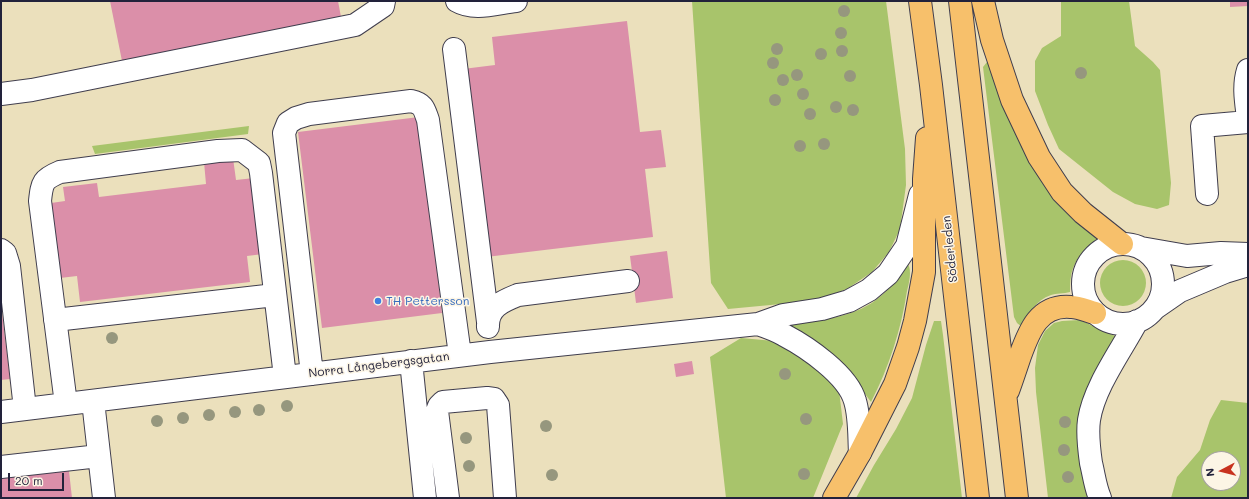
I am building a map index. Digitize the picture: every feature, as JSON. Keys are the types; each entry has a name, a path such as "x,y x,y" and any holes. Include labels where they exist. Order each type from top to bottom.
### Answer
{"highway":[{"name":"Söderleden","path":"920,1 932,85 978,498"},
{"path":"960,1 1017,498"},
{"path":"983,1 992,40 1012,100 1039,157 1062,192 1083,214 1131,246"},
{"path":"834,498 860,453 895,384 915,321 924,272 924,179 932,85"},
{"path":"1006,396 1027,335 1045,312 1058,308 1071,307 1095,313"}],"street":[{"path":"1,94 32,90 355,25 383,6 384,1"},
{"path":"457,1 464,5 475,6 516,1"},
{"path":"454,50 488,322 490,352"},
{"path":"1248,70 1245,96 1248,118"},
{"path":"312,374 284,133 288,123 296,118 310,114 411,101 419,103 424,108 428,120 460,355"},
{"path":"1207,194 1202,126 1248,122"},
{"path":"66,404 40,201 41,186 48,177 60,172 218,152 242,150 259,163 285,377"},
{"name":"Norra Långebergsgatan","path":"1,412 460,355 758,324 783,315 822,309 849,301 869,290 888,274 907,246 924,179"},
{"path":"1248,254 1187,256 1131,246 1110,246 1100,251 1091,259 1085,270 1082,281 1088,304 1095,313 1110,322 1128,324 1145,315 1180,291 1225,272 1248,265"},
{"path":"1100,498 1095,487 1088,444 1089,420 1094,402 1106,374 1145,315 1159,300 1162,289 1160,269 1155,261 1148,254 1131,246"},
{"path":"1,250 5,254 9,266 26,409"},
{"path":"488,322 492,310 501,302 518,295 628,281"},
{"path":"55,320 275,295"},
{"name":"Norra Långebergsgatan","path":"758,324 783,334 816,354 849,388 855,400 860,453"},
{"path":"411,361 425,498"},
{"path":"448,498 437,410 443,402 487,398 494,399 498,405 505,498"},
{"path":"93,401 104,498"},
{"path":"1,467 99,456"}],"green space":[{"path":"692,1 886,1 905,149 906,185 900,229 889,252 872,272 847,289 813,301 728,309 711,283"},
{"path":"1061,1 1129,1 1135,46 1160,70 1171,183 1169,205 1157,209 1135,204 1113,192 1059,149 1035,91 1035,61 1042,48 1061,36"},
{"path":"987,62 992,66 1098,237 1096,241 1083,251 1074,266 1070,282 1070,292 1053,294 1041,300 1030,312 1022,327 1017,323 1014,317 983,67"},
{"path":"249,126 248,134 95,154 92,146"},
{"path":"1123,260 1136,264 1142,270 1146,283 1142,296 1136,302 1123,306 1110,302 1104,296 1100,283 1104,270 1110,264"},
{"path":"908,264 910,270 909,281 898,334 889,362 871,402 851,375 789,326 789,324 838,317 861,309 872,303 886,292"},
{"path":"1080,320 1115,336 1089,386 1090,498 1048,498 1036,392 1035,368 1038,345 1045,331 1054,323"},
{"path":"934,321 941,321 962,498 856,498 912,398"},
{"path":"741,338 774,341 799,351 839,390 843,424 813,498 726,498 710,357"},
{"path":"1221,400 1248,403 1248,498 1171,498 1177,477 1200,450 1210,420"}],"building":[{"path":"110,1 338,1 341,17 122,61"},
{"path":"1230,1 1248,1 1248,6 1230,7"},
{"path":"627,21 640,132 661,130 666,167 645,169 653,237 486,257 463,69 495,65 492,37"},
{"path":"419,117 442,313 322,328 298,132"},
{"path":"233,158 236,180 254,178 263,254 247,256 250,282 80,302 77,276 60,278 51,203 65,201 63,187 97,183 99,197 206,184 204,162"},
{"path":"667,251 673,298 636,303 630,256"},
{"path":"1,313 10,379 1,380"},
{"path":"692,361 694,374 676,377 674,364"},
{"path":"69,471 72,498 1,498 1,478"}],"place":[{"name":"TH Pettersson","path":"378,301"}]}
